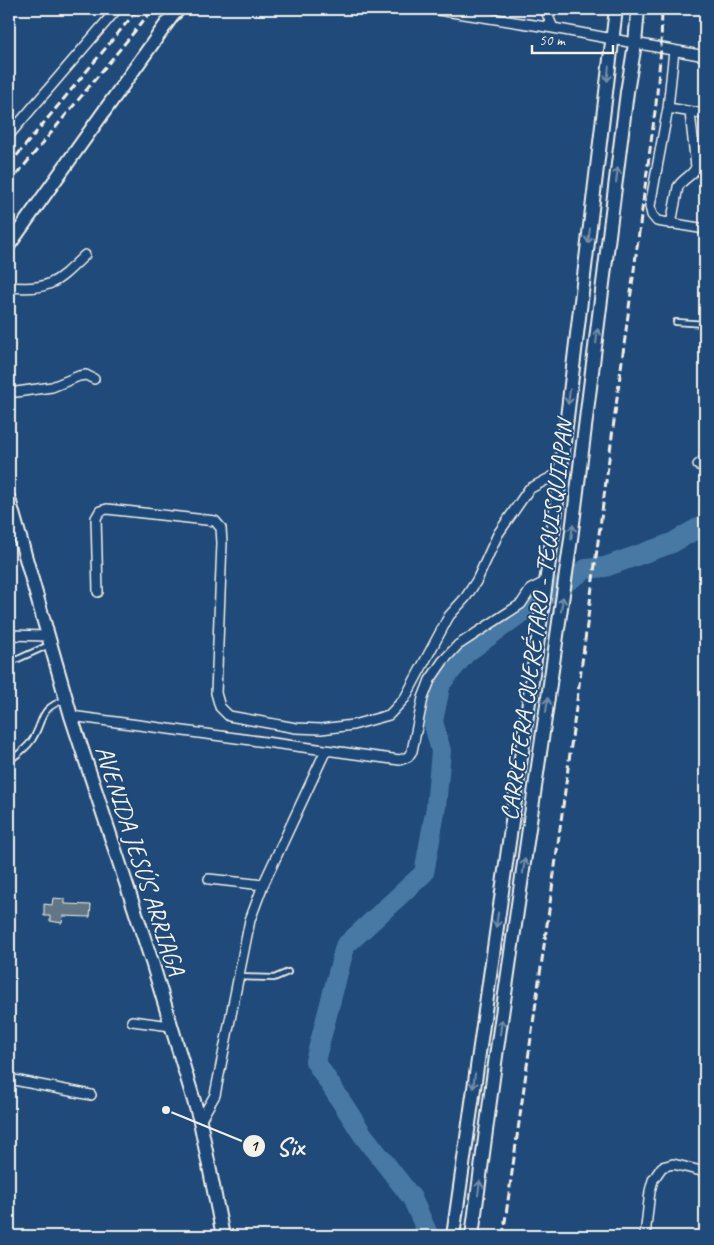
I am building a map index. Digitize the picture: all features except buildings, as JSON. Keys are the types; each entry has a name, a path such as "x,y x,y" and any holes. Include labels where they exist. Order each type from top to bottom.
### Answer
{"main road":[{"path":"9,244 172,16 179,9"},
{"name":"CARRETERA QUERÉTARO - TEQUISQUIAPAN","path":"453,1235 544,584 554,526 616,9"},
{"name":"CARRETERA QUERÉTARO - TEQUISQUIAPAN","path":"472,1236 496,1056 559,627 638,9"},
{"name":"AVENIDA JESÚS ARRIAGA","path":"9,499 66,700 152,962 200,1121 223,1236"}],"street":[{"path":"9,135 117,9"},
{"path":"432,9 553,28 705,56"},
{"path":"545,9 553,28"},
{"path":"674,50 668,108 650,206 652,216 657,221 705,228"},
{"path":"668,108 705,114"},
{"path":"671,224 678,187 680,183 694,173 696,167 690,112"},
{"path":"9,287 29,289 47,286 58,280 85,255"},
{"path":"9,393 52,387 79,376 86,375 94,379"},
{"path":"98,592 96,518 100,511 107,509 215,521 221,528 222,543 216,692 220,707 229,716 296,728 321,729 376,720 389,715 404,698 449,616 466,597 477,580 498,534 529,489 560,472"},
{"path":"71,716 400,760 408,757 412,751 423,698 430,680 443,661 458,644 521,604 531,589 544,584"},
{"path":"9,635 49,640"},
{"path":"200,1121 215,1095 250,920 263,885 326,750"},
{"path":"209,879 263,885"},
{"path":"132,1021 171,1026"},
{"path":"9,1079 91,1095"},
{"path":"645,1236 650,1191 653,1180 662,1167 673,1164 705,1172"}],"lane":[{"path":"676,322 705,324"},
{"path":"9,663 49,640"},
{"path":"9,761 30,743 40,719 47,709 66,700"},
{"path":"239,977 274,978 288,972"}],"waterway":[{"path":"429,1236 412,1198 363,1135 315,1061 345,946 424,873 436,807 441,751 433,721 441,683 466,653 586,569 605,567 672,543 705,524"}],"railway":[{"path":"9,165 138,9"},
{"path":"9,184 153,9"},
{"path":"503,1236 552,889 656,104 662,9"}],"place":[{"name":"Six","path":"166,1110"}]}
